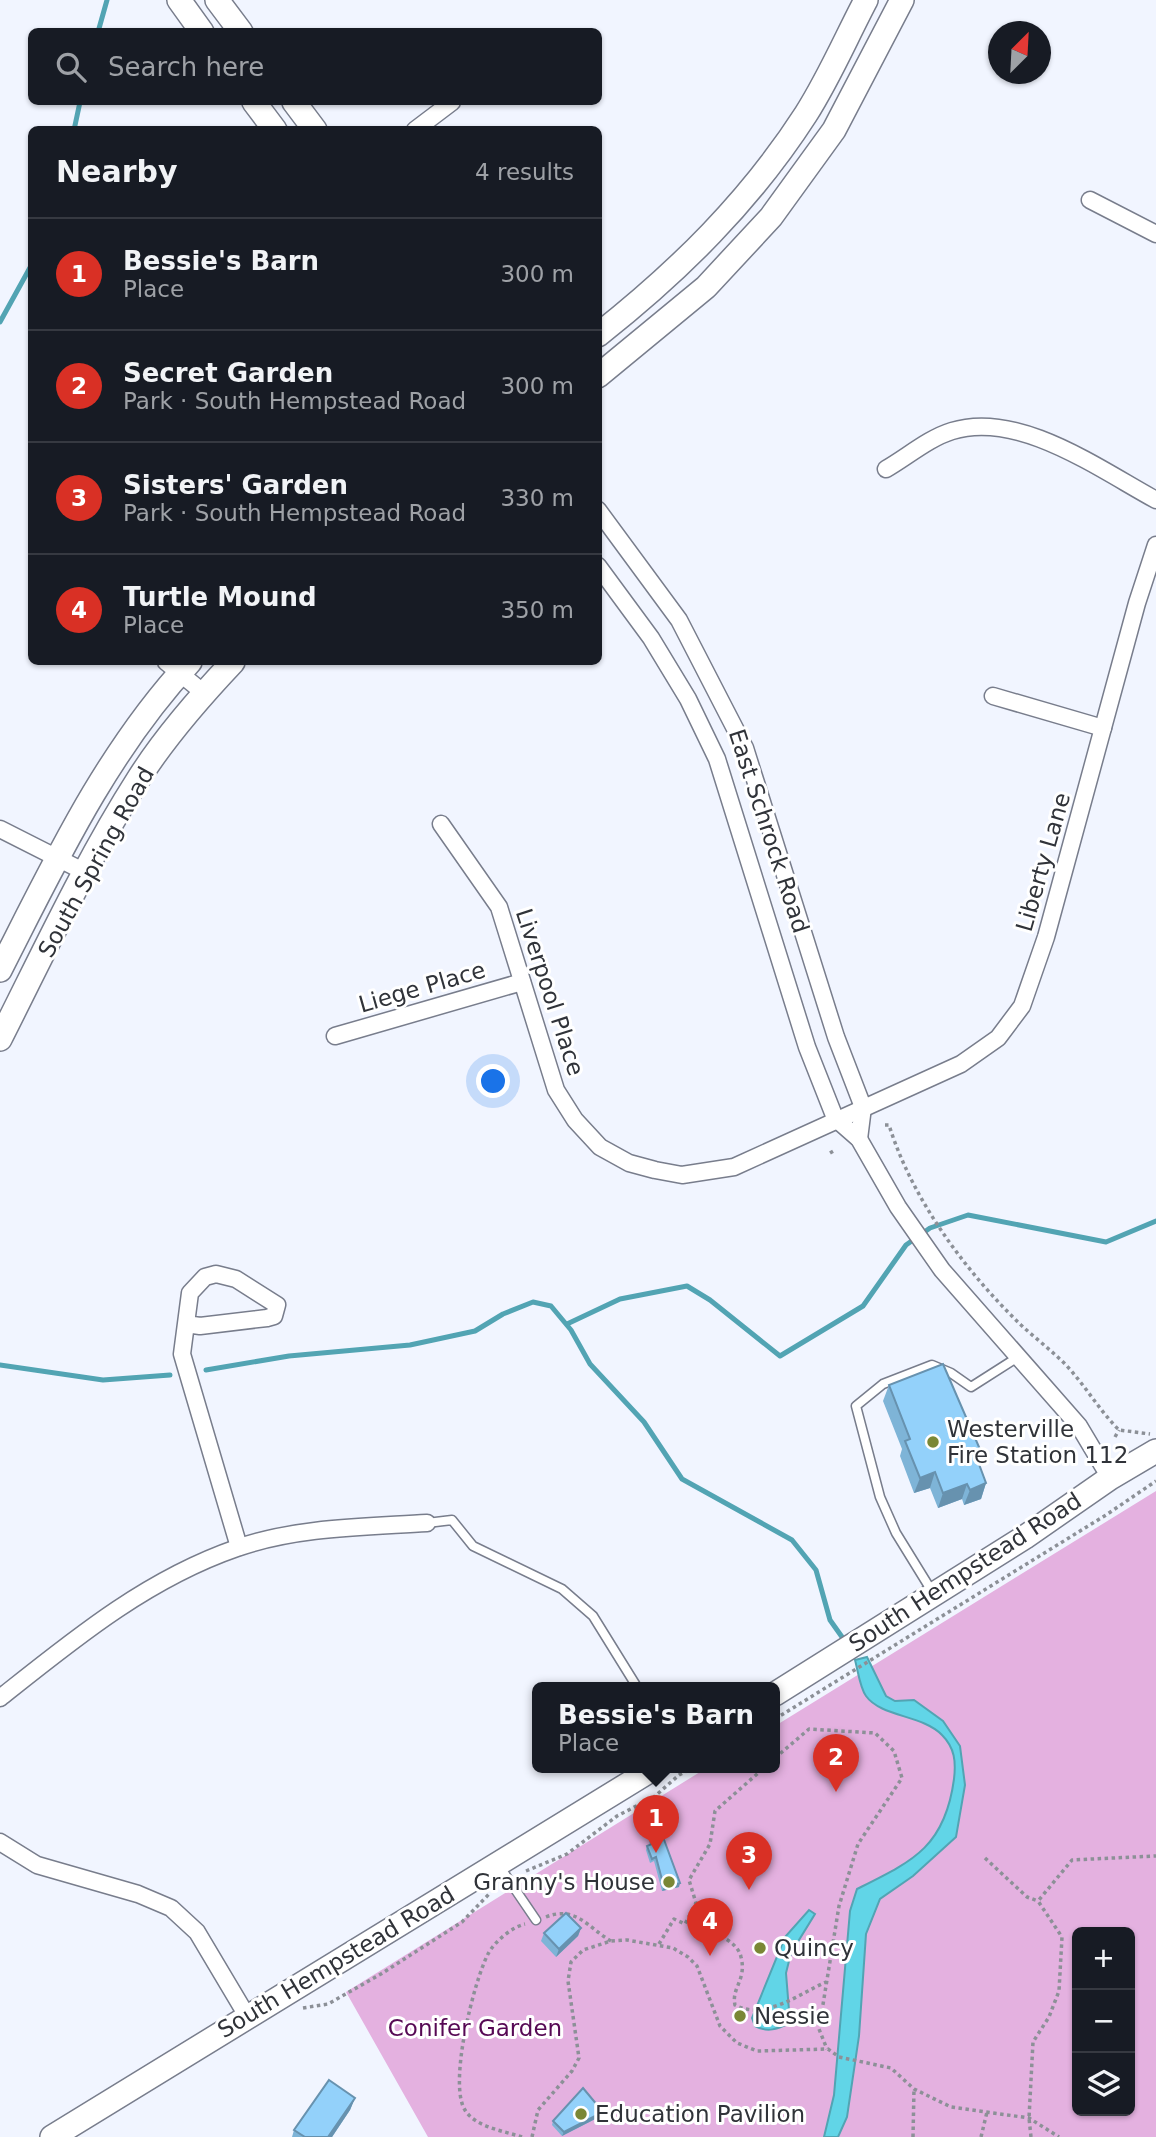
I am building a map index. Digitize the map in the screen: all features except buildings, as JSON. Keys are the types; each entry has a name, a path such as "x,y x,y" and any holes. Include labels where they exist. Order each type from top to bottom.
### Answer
{"main road":[{"path":"178,0 199,28"},
{"path":"217,0 238,28"},
{"path":"602,332 684,264 746,197 806,113 866,0"},
{"path":"602,373 706,287 771,217 834,130 902,0"},
{"path":"256,105 272,126"},
{"path":"296,105 312,126"},
{"name":"South Spring Road","path":"0,970 57,857 113,760 178,665"},
{"name":"South Spring Road","path":"0,1039 85,872 139,778 204,693 230,665"},
{"name":"South Hempstead Road","path":"780,1691 933,1595 1110,1478 1152,1441"},
{"name":"South Hempstead Road","path":"52,2137 646,1773"}],"street":[{"path":"420,126 448,105"},
{"path":"1090,200 1156,234"},
{"path":"886,469 948,432 969,426 993,427 1037,438 1156,499"},
{"name":"East Schrock Road","path":"602,515 679,620 745,748 836,1037 863,1107 859,1139"},
{"name":"Liberty Lane","path":"863,1107 961,1064 998,1038 1022,1006 1046,937 1156,545"},
{"name":"East Schrock Road","path":"602,571 651,638 688,699 717,759 799,1021 835,1118 859,1139 898,1208 942,1270 1079,1426 1110,1478"},
{"path":"178,665 204,693"},
{"path":"993,696 1103,728"},
{"name":"Liverpool Place","path":"441,824 499,907 556,1090 575,1120 600,1147 629,1163 681,1175 709,1173 734,1167 863,1107"},
{"path":"0,829 85,872"},
{"name":"Liege Place","path":"335,1036 522,982"},
{"path":"186,1324 267,1318 274,1316 277,1305 236,1279 216,1274 196,1283 190,1293 182,1354 239,1547"},
{"path":"0,1698 100,1619 176,1573 239,1547 328,1530 427,1523"},
{"path":"0,1842 37,1865 138,1894 171,1908 197,1933 247,2016"}],"lane":[{"path":"933,1595 896,1533 880,1497 856,1406 883,1384 932,1366 951,1373 971,1387 1018,1357"},
{"path":"427,1523 452,1520 473,1546 562,1589 593,1616 634,1682"},
{"path":"498,1864 536,1920"}],"path":[{"path":"887,1125 908,1174 967,1263 1020,1324 1064,1363 1119,1430 1152,1441"},
{"path":"830,1153 835,1150"},
{"path":"1115,1437 1119,1430"},
{"path":"780,1716 1156,1481"},
{"path":"780,1754 809,1730 872,1732 894,1751 902,1778 858,1844 839,1906 819,2029 828,2049 839,2057 891,2068 914,2089 951,2107 1029,2118 1059,2137"},
{"path":"758,1773 715,1811 710,1844 689,1880 696,1903 707,1925 732,1943 741,1955 743,1978 733,1998 735,2005 749,2009 773,2008 827,1982"},
{"path":"1038,1901 1072,1860 1156,1856"},
{"path":"985,1858 1027,1897 1038,1901 1062,1937 1059,1991 1049,2017 1033,2042 1029,2118 1031,2137"},
{"path":"659,1944 674,1919 685,1924 696,1903"},
{"path":"522,2137 474,2120 465,2111 460,2100 460,2065 470,2017 489,1951 517,1926 569,1913 589,1923 611,1941"},
{"path":"532,2137 538,2110 572,2071 579,2058 568,1981 571,1962 583,1950 611,1941 659,1944 673,1948 697,1966 720,2026 737,2043 757,2051 828,2049"},
{"path":"913,2137 914,2089"},
{"path":"981,2137 987,2112"}],"green space":[{"name":"Conifer Garden","path":"1156,1491 1156,2137 428,2137 346,1992 698,1773 780,1773 780,1723"}],"water":[{"path":"867,1657 886,1696 895,1701 914,1700 943,1721 960,1746 965,1785 956,1837 913,1876 880,1899 866,1934 859,2036 847,2117 838,2137 824,2137 834,2095 850,1911 857,1889 910,1860 934,1836 950,1802 955,1773 952,1750 934,1728 882,1708 866,1696 855,1660"},
{"path":"809,1910 815,1914 791,1953 786,1973 790,2023 772,2029 755,2026 752,2018 785,1937"}],"waterway":[{"path":"99,28 107,0"},
{"path":"75,126 79,105"},
{"path":"0,322 28,271"},
{"path":"567,1324 620,1299 687,1286 710,1300 780,1356 863,1306 906,1245 930,1228 968,1215 1106,1242 1156,1221"},
{"path":"206,1370 289,1356 410,1345 475,1331 503,1314 533,1302 551,1306 571,1330 590,1364 644,1422 682,1479 792,1540 816,1570 830,1620 847,1644"},
{"path":"0,1365 103,1380 170,1375"}],"place":[{"name":"Westerville Fire Station 112","path":"933,1442"},
{"name":"Secret Garden","path":"836,1792"},
{"name":"Bessie's Barn","path":"656,1853"},
{"name":"Granny's House","path":"669,1882"},
{"name":"Sisters' Garden","path":"749,1890"},
{"name":"Quincy","path":"760,1948"},
{"name":"Turtle Mound","path":"710,1956"},
{"name":"Nessie","path":"740,2016"},
{"name":"Education Pavilion","path":"581,2114"}]}
